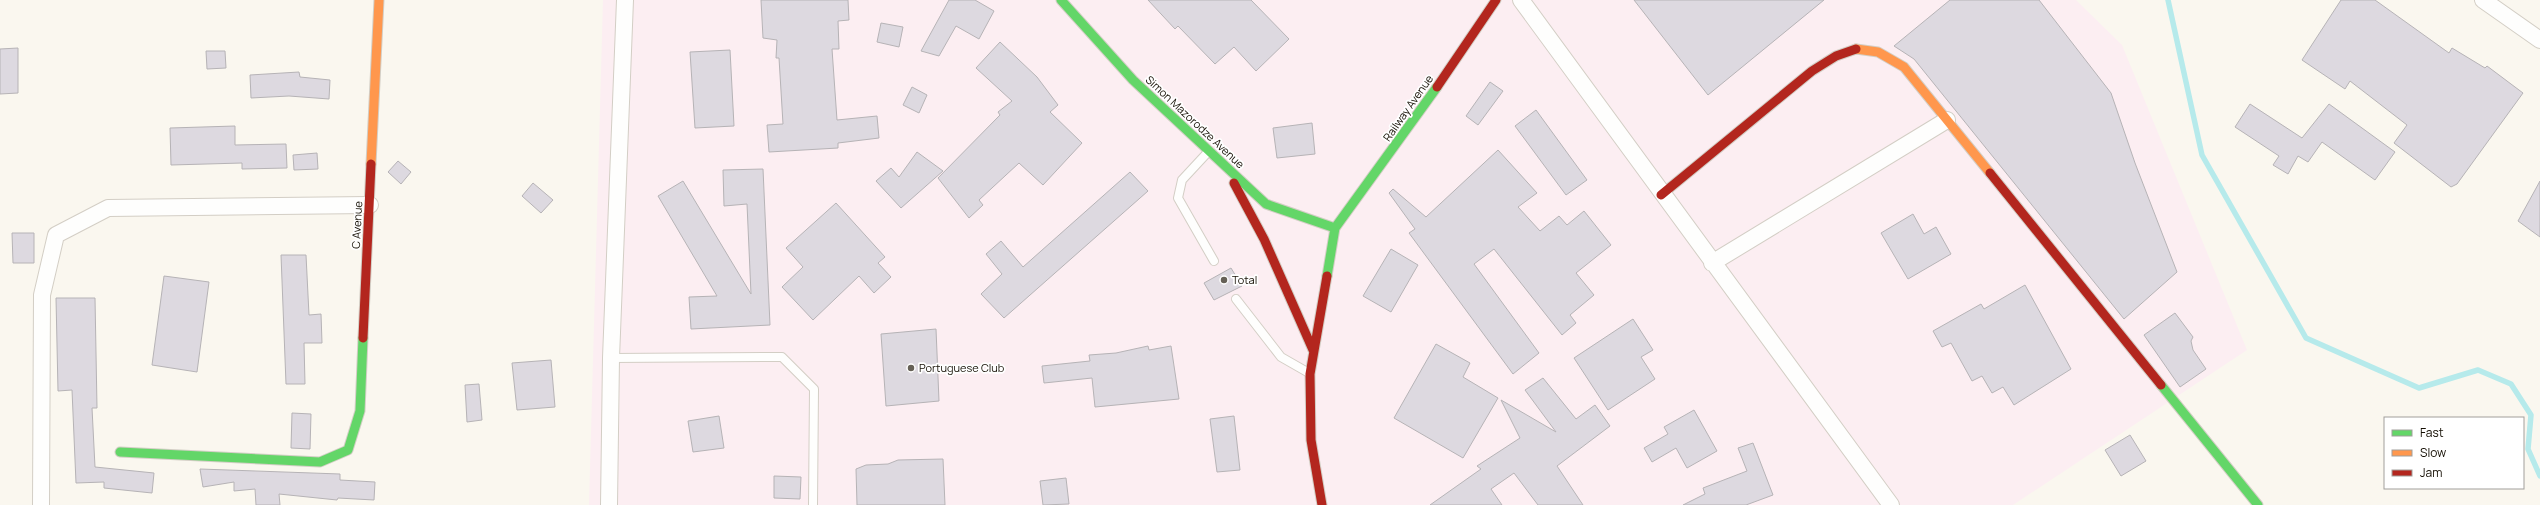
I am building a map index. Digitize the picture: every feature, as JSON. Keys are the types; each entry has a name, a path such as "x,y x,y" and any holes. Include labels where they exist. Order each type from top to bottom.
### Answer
{"street":[{"name":"C Avenue","path":"120,452 320,462 348,450 360,411 379,0"},
{"path":"610,505 611,358 625,0"},
{"name":"Simon Mazorodze Avenue","path":"1061,0 1133,80 1266,204 1335,228"},
{"name":"Railway Avenue","path":"1335,228 1417,117 1496,0"},
{"path":"1520,0 1661,195 1891,505"},
{"path":"2483,0 2540,40"},
{"path":"1661,195 1812,71 1835,56 1866,47 1886,53 1904,67 2258,505"},
{"path":"1712,263 1947,120"},
{"path":"1228,170 1264,239 1313,350"},
{"path":"42,505 42,295 56,235 108,208 370,204"},
{"path":"1322,505 1311,440 1310,374 1335,228"}],"lane":[{"path":"1209,152 1182,180 1178,198 1214,261"},
{"path":"1236,299 1280,357 1310,374"},
{"path":"611,358 782,357 814,389 813,505"}],"shaded area":[{"path":"603,0 2076,0 2122,45 2247,350 2013,505 589,505"}],"building":[{"path":"761,0 848,0 849,20 838,21 839,49 832,49 837,120 877,116 879,138 838,143 838,148 769,152 767,125 783,124 779,58 776,58 777,40 763,38"},
{"path":"949,0 975,0 994,11 979,39 956,26 939,56 921,51"},
{"path":"1148,0 1251,0 1289,39 1256,71 1234,47 1215,64 1178,26 1175,29"},
{"path":"1634,0 1824,0 1708,95"},
{"path":"1950,0 2039,0 2111,93 2135,163 2177,272 2124,319 1914,59 1894,46"},
{"path":"2341,0 2375,0 2449,53 2452,48 2485,68 2487,66 2523,93 2457,184 2451,187 2394,143 2407,125 2350,81 2345,89 2302,60"},
{"path":"881,23 903,27 899,47 877,42"},
{"path":"1000,42 1037,77 1058,105 1050,112 1082,143 1043,185 1019,163 979,200 983,205 969,218 938,178 1000,115 998,112 1012,101 976,68"},
{"path":"18,48 18,93 0,94 0,49"},
{"path":"730,50 734,126 695,128 690,52"},
{"path":"206,51 225,51 226,68 207,69"},
{"path":"299,72 300,77 330,80 329,99 289,96 251,98 250,75"},
{"path":"1490,82 1503,91 1478,125 1466,116"},
{"path":"912,87 927,95 919,113 903,105"},
{"path":"2250,104 2302,138 2329,104 2395,152 2375,180 2322,142 2308,162 2298,156 2288,174 2273,165 2279,156 2235,127"},
{"path":"1536,110 1587,180 1566,195 1515,126"},
{"path":"1312,123 1315,154 1277,158 1273,128"},
{"path":"235,126 235,145 286,144 287,168 242,169 242,163 171,165 170,128"},
{"path":"1498,150 1537,193 1518,207 1540,231 1559,216 1567,225 1584,211 1611,245 1576,273 1594,295 1570,315 1576,323 1562,335 1494,249 1474,264 1539,353 1513,374 1409,233 1415,229 1389,193 1393,189 1426,217"},
{"path":"917,152 943,171 901,208 876,181 891,168 899,177"},
{"path":"317,153 318,169 294,170 293,155"},
{"path":"398,161 411,172 401,184 388,172"},
{"path":"763,169 770,325 691,329 689,297 717,296 658,196 683,181 751,294 747,204 724,206 723,170"},
{"path":"1130,172 1148,191 1004,318 981,294 1002,274 986,254 1001,241 1023,267"},
{"path":"2540,181 2540,237 2518,221"},
{"path":"533,183 553,200 541,213 522,196"},
{"path":"836,203 885,257 878,263 891,277 874,293 859,276 813,320 782,287 803,267 786,248"},
{"path":"1913,214 1924,234 1936,227 1951,254 1908,279 1881,233"},
{"path":"12,233 34,233 34,263 13,263"},
{"path":"1391,249 1418,265 1391,312 1363,296"},
{"path":"281,255 306,255 309,315 321,314 322,343 304,343 305,384 286,384"},
{"name":"Total","path":"1231,268 1242,286 1214,300 1204,283"},
{"path":"164,276 209,282 197,372 152,365"},
{"path":"2025,285 2071,369 2014,405 2003,387 1992,393 1982,376 1972,381 1951,343 1942,347 1933,331 1981,304 1984,309"},
{"path":"56,298 95,298 97,408 92,408 95,467 154,473 152,493 104,488 104,482 76,483 72,390 58,391"},
{"path":"2175,313 2193,337 2191,341 2193,350 2206,369 2180,387 2144,335"},
{"path":"1633,319 1653,350 1641,357 1655,379 1608,410 1574,358"},
{"name":"Portuguese Club","path":"936,329 939,401 886,406 881,334"},
{"path":"1436,344 1470,363 1463,377 1498,398 1463,458 1394,418"},
{"path":"1148,346 1149,350 1171,346 1179,399 1095,407 1092,378 1044,383 1042,366 1090,361 1089,355 1116,353"},
{"path":"551,360 555,407 517,410 512,363"},
{"path":"1543,378 1576,419 1595,405 1610,426 1557,466 1583,505 1538,505 1514,473 1491,489 1502,505 1430,505 1481,469 1477,466 1520,438 1501,400 1556,432 1525,390"},
{"path":"479,384 482,420 467,422 465,385"},
{"path":"1694,410 1717,451 1687,468 1676,448 1652,462 1644,448 1668,434 1664,427"},
{"path":"292,413 311,414 310,449 291,448"},
{"path":"719,416 724,448 693,452 688,421"},
{"path":"1234,416 1240,470 1217,472 1210,419"},
{"path":"2130,435 2146,461 2121,476 2105,450"},
{"path":"1753,443 1773,495 1746,505 1683,505 1705,494 1703,488 1747,471 1738,448"},
{"path":"943,459 945,505 857,505 856,469 866,465 888,464 898,460"},
{"path":"200,469 340,474 340,480 375,482 374,500 338,498 337,500 279,494 280,505 256,505 255,489 234,491 234,482 203,487"},
{"path":"774,476 801,477 800,499 774,498"},
{"path":"1066,478 1069,504 1043,505 1040,481"}],"waterway":[{"path":"2168,0 2202,155 2306,338 2419,388 2478,370 2511,384 2531,415 2528,449 2540,476"}],"traffic: fast":[{"path":"1061,0 1133,80 1266,204 1335,228"},
{"path":"1327,276 1335,228 1437,87"},
{"path":"120,452 320,462 348,450 360,411 363,338"},
{"path":"2161,385 2258,505"}],"traffic: slow":[{"path":"371,164 379,0"},
{"path":"1856,49 1878,52 1904,67 1990,173"}],"traffic: jam":[{"path":"1437,87 1496,0"},
{"path":"1661,195 1812,71 1836,56 1856,49"},
{"path":"363,338 371,164"},
{"path":"1990,173 2161,385"},
{"path":"1234,183 1264,239 1313,350"},
{"path":"1322,505 1311,440 1310,374 1327,276"}],"place":[{"name":"Total","path":"1224,280"},
{"name":"Portuguese Club","path":"911,368"}]}
